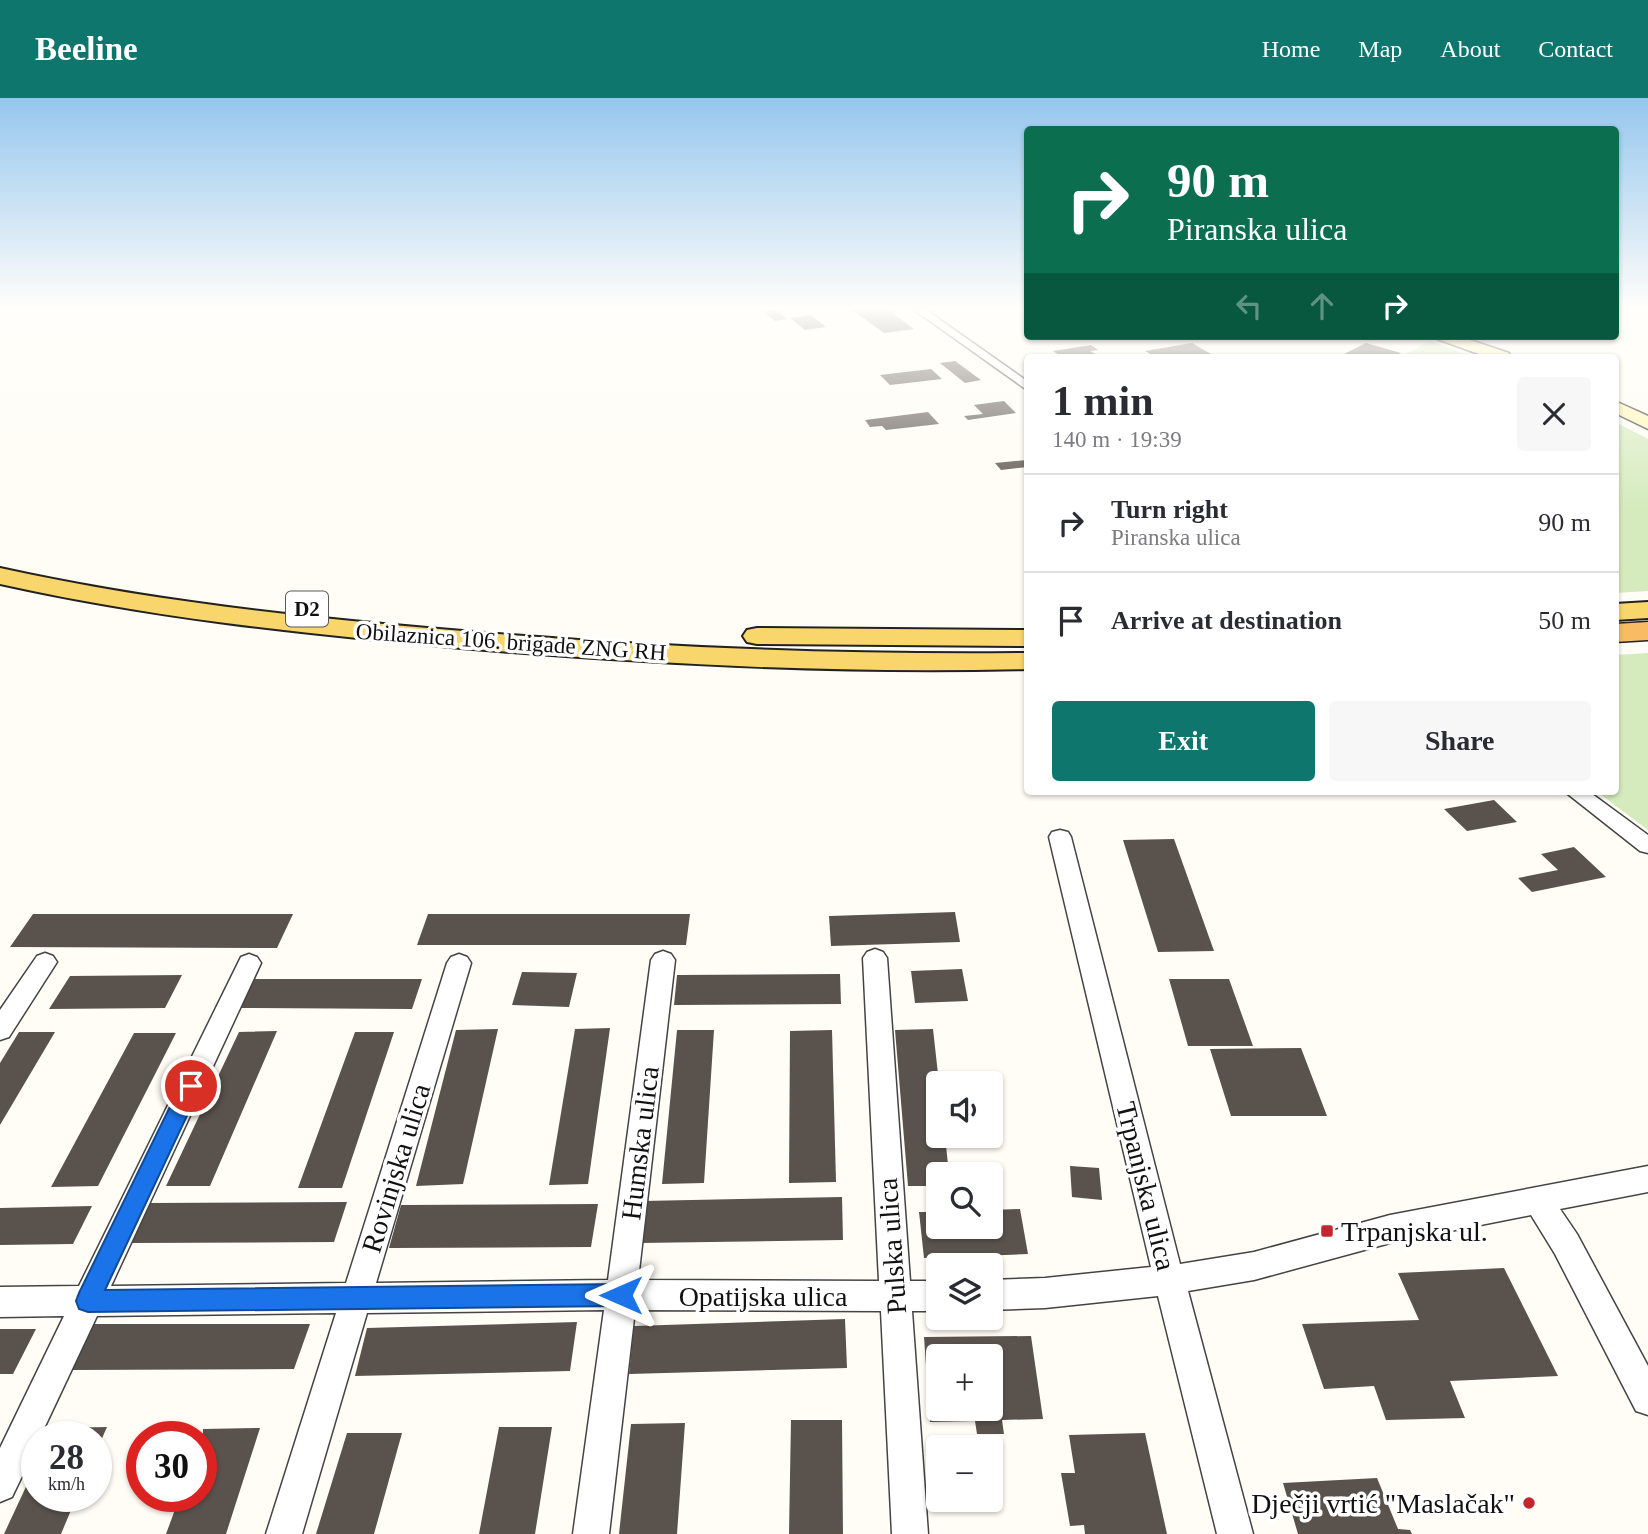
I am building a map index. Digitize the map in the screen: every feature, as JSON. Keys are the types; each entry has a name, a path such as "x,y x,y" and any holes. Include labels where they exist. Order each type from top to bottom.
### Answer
{"highway":[{"path":"1619,633 1648,631"}],"main road":[{"path":"1619,408 1648,423"},
{"name":"Obilaznica 106. brigade ZNG RH","path":"0,575 210,601 616,631 1024,638"},
{"name":"Obilaznica 106. brigade ZNG RH","path":"0,575 94,597 228,617 499,643 859,662 1024,661"},
{"path":"1619,612 1648,610"}],"street":[{"path":"1579,795 1648,846"},
{"name":"Trpanjska ulica","path":"1060,837 1169,1280 1235,1534"},
{"name":"Pulska ulica","path":"875,958 910,1534"},
{"name":"Humska ulica","path":"591,1534 663,960"},
{"path":"0,1030 45,962"},
{"path":"0,1485 249,963"},
{"name":"Rovinjska ulica","path":"284,1534 459,963"},
{"path":"1003,1295 1045,1293 1169,1280 1254,1266 1390,1229 1648,1179"},
{"path":"1538,1201 1566,1244 1648,1399"},
{"name":"Opatijska ulica","path":"0,1302 621,1295 926,1296"}],"green space":[{"path":"1619,424 1648,439 1648,591 1619,593"},
{"path":"1648,653 1648,830 1601,795 1619,795 1619,655"}],"building":[{"path":"881,376 939,376 942,379 890,385"},
{"path":"956,376 976,376 981,380 965,383"},
{"path":"1004,401 1016,413 968,420 964,416 983,414 974,405"},
{"path":"928,412 939,424 886,430 882,426 870,427 865,420"},
{"path":"1024,460 1024,467 1001,470 995,463"},
{"path":"1494,800 1517,822 1467,831 1444,809"},
{"path":"1174,839 1214,951 1158,952 1123,840"},
{"path":"1574,847 1606,877 1532,892 1518,878 1558,870 1541,854"},
{"path":"955,912 960,942 831,946 829,916"},
{"path":"33,914 293,914 277,948 10,947"},
{"path":"428,914 690,914 686,945 417,945"},
{"path":"962,969 968,1001 915,1003 911,971"},
{"path":"522,972 577,973 569,1007 512,1005"},
{"path":"840,974 841,1004 674,1005 677,975"},
{"path":"182,975 165,1008 49,1009 70,976"},
{"path":"250,979 422,979 412,1009 236,1008"},
{"path":"1169,979 1229,979 1253,1046 1188,1046"},
{"path":"610,1028 588,1184 549,1185 575,1029"},
{"path":"498,1029 463,1184 416,1186 456,1030"},
{"path":"933,1029 938,1071 926,1071 926,1148 946,1148 948,1162 926,1162 926,1186 908,1186 895,1030"},
{"path":"677,1030 714,1030 704,1183 662,1184"},
{"path":"832,1030 836,1182 789,1183 790,1031"},
{"path":"277,1031 210,1186 166,1186 239,1032"},
{"path":"19,1032 55,1032 0,1125 0,1063"},
{"path":"355,1032 394,1032 342,1188 298,1188"},
{"path":"134,1033 176,1033 98,1186 51,1187"},
{"path":"1301,1048 1327,1116 1231,1116 1210,1049"},
{"path":"1070,1166 1099,1168 1102,1200 1072,1197"},
{"path":"842,1197 843,1240 639,1243 643,1201"},
{"path":"347,1202 334,1242 129,1243 148,1203"},
{"path":"598,1204 591,1247 389,1248 401,1205"},
{"path":"92,1206 73,1244 0,1245 0,1208"},
{"path":"1020,1209 1028,1254 926,1253 924,1258 919,1212 926,1212 926,1239 1003,1239 1003,1210"},
{"path":"1504,1268 1558,1376 1450,1381 1465,1418 1386,1420 1374,1386 1324,1389 1302,1324 1419,1320 1398,1273"},
{"path":"845,1319 847,1368 629,1374 634,1326"},
{"path":"577,1322 570,1371 355,1376 367,1328"},
{"path":"91,1324 310,1324 294,1369 69,1370"},
{"path":"0,1329 36,1329 13,1374 0,1374"},
{"path":"1031,1336 1043,1419 1003,1420 1003,1344 926,1344 926,1365 924,1337"},
{"path":"791,1420 842,1420 843,1534 789,1534"},
{"path":"975,1421 1002,1421 1004,1434 977,1434"},
{"path":"685,1423 677,1534 619,1534 631,1424"},
{"path":"499,1427 552,1427 535,1534 479,1534"},
{"path":"260,1428 226,1534 166,1534 174,1512 217,1512 217,1429"},
{"path":"347,1433 402,1433 374,1534 316,1534"},
{"path":"1145,1433 1167,1534 1085,1534 1084,1525 1070,1526 1061,1473 1075,1473 1069,1435"},
{"path":"1377,1478 1398,1529 1410,1530 1412,1534 1298,1534 1283,1483"},
{"path":"21,1497 21,1512 70,1512 61,1534 4,1534"}],"place":[{"name":"Trpanjska ul.","path":"1327,1231"},
{"name":"Dječji vrtić \"Maslačak\"","path":"1529,1503"}],"route":[{"path":"191,1086 88,1301 621,1295"}]}
